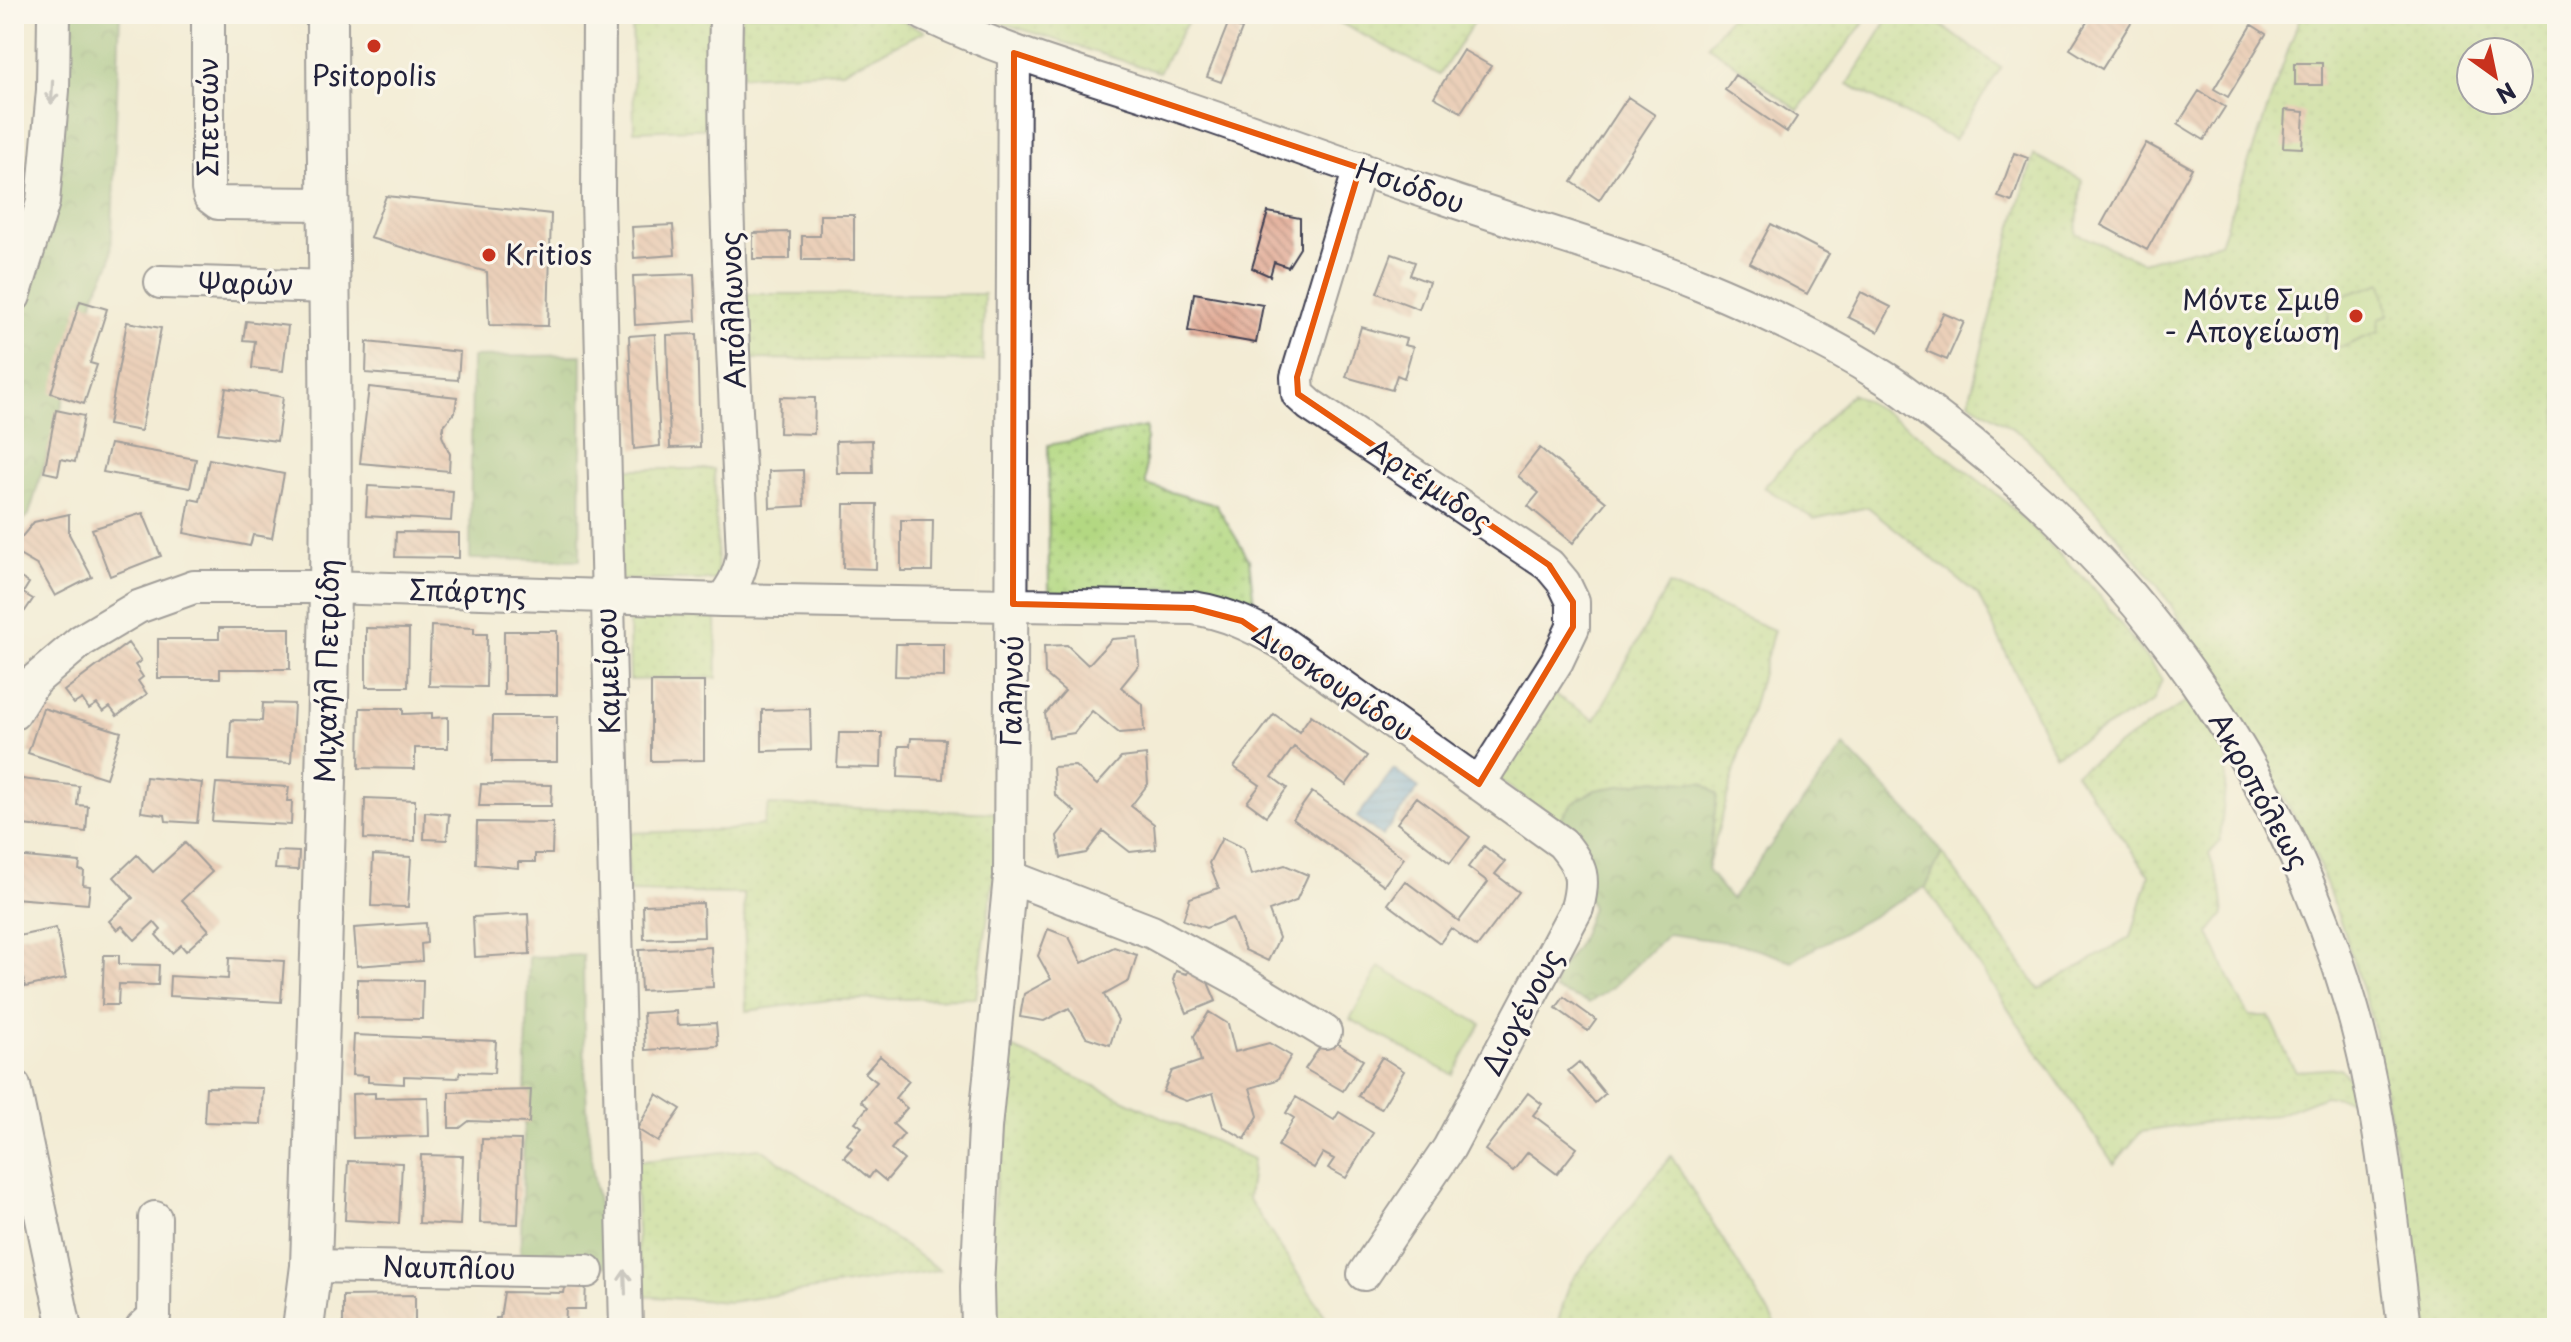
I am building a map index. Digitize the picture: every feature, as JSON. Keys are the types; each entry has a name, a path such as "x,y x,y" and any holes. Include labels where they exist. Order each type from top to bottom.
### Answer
{"main road":[{"name":"Μιχαήλ Πετρίδη","path":"303,1328 311,1266 330,587 331,287 327,204 327,14"}],"street":[{"path":"14,296 29,202 53,90 54,14"},
{"name":"Σπετσών","path":"208,14 210,197 218,203 327,204"},
{"name":"Καμείρου","path":"599,14 598,214 626,1328"},
{"name":"Απόλλωνος","path":"722,600 740,572 743,554 732,294 726,14"},
{"name":"Ησιόδου","path":"924,14 1014,53 1698,284 1823,342 1886,379"},
{"name":"Γαληνού","path":"978,1328 977,1287 985,1128 1010,877 1014,53"},
{"name":"Αρτέμιδος","path":"1360,168 1297,377 1298,394 1549,565 1564,583 1573,602 1573,627 1557,661 1479,784"},
{"name":"Ψαρών","path":"161,282 331,287"},
{"name":"Ακροπόλεως","path":"1886,379 1997,462 2066,524 2112,574 2186,665 2267,796 2300,862 2326,925 2363,1051 2384,1166 2404,1328"},
{"name":"Σπάρτης","path":"14,713 34,681 81,641 138,607 194,587 330,587 606,597"},
{"name":"Διοσκουρίδου","path":"606,597 1193,608 1216,612 1242,621 1281,642 1562,843 1581,873"},
{"name":"Διογένους","path":"1364,1274 1449,1148 1577,908 1582,890 1581,873"},
{"path":"1010,877 1152,932 1325,1032"},
{"path":"14,1086 65,1328"},
{"path":"142,1328 154,1317 155,1218"},
{"name":"Ναυπλίου","path":"311,1266 587,1271"}],"highlighted area":[{"path":"1014,53 1360,168 1297,377 1298,394 1549,565 1573,602 1573,627 1479,784 1242,621 1193,608 1013,604"}],"green space":[{"path":"62,14 120,14 111,261 96,292 29,515 14,528 14,313 54,202"},
{"path":"632,14 722,14 723,128 634,131"},
{"path":"741,14 887,14 925,31 842,71 742,76"},
{"path":"973,14 1192,14 1159,72"},
{"path":"1323,14 1479,14 1440,75"},
{"path":"1732,14 1839,14 1852,20 1857,14 1870,14 1798,110 1708,45"},
{"path":"1891,14 1925,14 2001,68 1954,140 1848,84"},
{"path":"2301,14 2557,14 2557,1328 2422,1328 2371,1018 2316,857 2259,752 2152,578 2027,438 1969,401 2010,236 2034,155 2082,180 2076,233 2142,262 2220,243"},
{"name":"Μόντε Σμιθ - Απογείωση","path":"2382,283 2388,315 2379,318 2378,332 2343,347 2334,346 2327,331 2330,300"},
{"path":"740,294 984,294 983,361 746,359"},
{"path":"582,355 580,560 470,559 472,357"},
{"path":"1852,393 1904,424 2003,499 2092,586 2162,679 2153,702 2055,755 1978,595 1868,507 1814,519 1764,487"},
{"path":"1146,427 1146,485 1216,505 1249,559 1254,603 1225,593 1190,587 1049,594 1048,445"},
{"path":"620,469 714,469 718,580 620,580"},
{"path":"1668,585 1774,630 1707,870 1717,795 1557,823 1489,771 1546,689 1595,720"},
{"path":"716,617 717,678 630,680 629,619"},
{"path":"2190,699 2228,755 2220,842 2209,854 2221,888 2224,914 2209,933 2250,1016 2269,1016 2296,1071 2340,1068 2356,1086 2361,1101 2325,1096 2277,1115 2141,1132 2114,1164 1925,887 1942,853 2039,989 2131,937 2149,875 2075,773"},
{"path":"1844,746 1922,826 1942,853 1925,887 1792,961 1740,944 1668,934 1613,987 1589,1003 1555,990 1556,976 1579,942 1592,908 1557,823 1573,803 1595,790 1655,780 1703,783 1717,795 1707,870 1731,899"},
{"path":"769,805 1003,813 976,998 829,1000 746,1011 744,894 629,892 626,833 728,830 763,825"},
{"path":"583,955 589,1132 607,1266 520,1265 529,957"},
{"path":"1379,967 1481,1024 1453,1075 1350,1019"},
{"path":"1010,1047 1253,1159 1248,1198 1333,1328 984,1328 981,1324"},
{"path":"760,1148 940,1270 730,1302 639,1296 635,1162"},
{"path":"1671,1156 1778,1328 1556,1328 1570,1282"}],"water":[{"path":"1394,769 1419,788 1382,836 1357,817"}],"building":[{"path":"2092,14 2135,16 2102,69 2070,49"},
{"path":"1228,24 1242,29 1221,82 1207,77"},
{"path":"2252,25 2266,34 2228,97 2214,89"},
{"path":"1463,50 1491,66 1461,112 1434,97"},
{"path":"2295,63 2322,63 2322,85 2295,85"},
{"path":"1735,75 1797,117 1787,132 1725,90"},
{"path":"2199,91 2225,107 2204,140 2178,124"},
{"path":"1628,97 1655,115 1599,200 1572,182"},
{"path":"2285,110 2304,112 2302,148 2283,147"},
{"path":"2146,143 2192,168 2147,250 2101,225"},
{"path":"2014,153 2028,158 2012,202 1998,197"},
{"name":"Kritios","path":"386,196 551,214 548,326 489,325 487,272 370,238"},
{"path":"1268,212 1300,218 1300,248 1288,267 1274,262 1270,276 1252,268"},
{"path":"820,215 854,215 854,260 802,260 802,236 820,236"},
{"path":"1771,224 1829,254 1807,294 1750,263"},
{"path":"673,225 675,255 634,258 632,227"},
{"path":"790,232 790,259 753,259 753,233"},
{"path":"1392,254 1415,262 1410,275 1429,282 1419,309 1377,293"},
{"path":"694,274 696,321 635,325 633,276"},
{"path":"1861,292 1891,307 1878,332 1848,317"},
{"path":"1194,293 1263,305 1256,343 1188,331"},
{"path":"80,301 107,309 90,363 97,365 84,404 51,393"},
{"path":"1943,313 1964,322 1947,360 1926,351"},
{"path":"246,321 288,326 283,371 252,368 255,341 243,340"},
{"path":"127,322 161,328 141,431 108,425"},
{"path":"1361,327 1406,339 1404,345 1413,347 1404,378 1397,375 1392,390 1346,377"},
{"path":"655,334 660,446 634,449 629,336"},
{"path":"697,334 700,447 670,448 667,335"},
{"path":"367,342 460,352 458,380 366,373"},
{"path":"369,387 457,397 455,412 444,425 442,436 450,454 449,471 360,463"},
{"path":"226,388 283,397 277,441 218,433"},
{"path":"780,397 815,398 814,434 779,433"},
{"path":"56,410 84,416 75,462 61,459 58,475 44,472"},
{"path":"872,440 873,473 837,473 836,441"},
{"path":"110,444 196,459 190,488 103,472"},
{"path":"1540,448 1606,502 1573,543 1528,506 1539,493 1518,476"},
{"path":"209,459 284,474 272,538 253,535 250,546 184,533 190,499 200,501"},
{"path":"803,470 804,506 770,508 769,471"},
{"path":"368,486 453,491 451,521 366,516"},
{"path":"844,504 877,504 876,569 843,568"},
{"path":"143,513 161,556 110,576 92,529"},
{"path":"69,514 69,534 92,577 55,596 38,566 14,552 14,546 34,522"},
{"path":"901,520 933,520 932,571 901,571"},
{"path":"396,532 459,533 459,558 395,557"},
{"path":"14,574 29,583 23,593 33,599 25,611 14,619"},
{"path":"431,626 474,628 474,634 487,634 486,687 429,686"},
{"path":"219,628 290,628 290,669 220,669 220,678 158,678 158,639 219,639"},
{"path":"366,628 409,629 408,687 366,687"},
{"path":"504,631 557,631 557,695 504,695"},
{"path":"1137,637 1139,665 1121,687 1143,705 1144,731 1119,733 1092,711 1074,733 1049,737 1045,714 1065,691 1045,674 1044,646 1067,645 1088,665 1112,639"},
{"path":"128,643 141,661 135,665 143,677 138,681 147,694 117,716 110,707 103,712 97,704 89,709 82,699 74,704 64,691"},
{"path":"896,644 944,644 944,677 895,676"},
{"path":"651,682 704,682 704,760 651,761"},
{"path":"263,703 294,704 291,763 229,760 231,720 262,721"},
{"path":"43,708 121,732 106,778 28,753"},
{"path":"360,708 403,708 403,714 432,713 432,718 448,717 448,748 415,748 415,769 359,768"},
{"path":"810,709 811,750 762,751 762,710"},
{"path":"1274,714 1299,732 1311,715 1367,756 1346,785 1294,747 1272,777 1287,788 1266,816 1247,802 1260,785 1234,767"},
{"path":"493,716 557,716 557,762 492,762"},
{"path":"839,733 882,733 881,768 837,767"},
{"path":"911,738 945,739 943,779 898,777 899,746 910,746"},
{"path":"1146,755 1148,784 1131,806 1154,824 1156,849 1130,852 1103,831 1086,853 1061,858 1057,836 1075,812 1055,795 1053,767 1075,766 1097,785 1121,758"},
{"path":"146,777 202,783 197,823 166,821 165,815 141,812"},
{"path":"14,778 79,786 77,805 88,806 86,832 14,824"},
{"path":"216,783 289,787 287,801 292,801 291,825 212,821"},
{"path":"481,784 552,785 551,806 479,806"},
{"path":"1312,792 1404,858 1384,885 1293,819"},
{"path":"1417,797 1470,837 1450,863 1397,823"},
{"path":"365,798 415,800 415,841 364,839"},
{"path":"425,812 449,814 447,840 424,839"},
{"path":"477,822 553,823 552,854 535,854 535,862 518,862 518,868 476,864"},
{"path":"1222,838 1243,848 1251,875 1285,865 1308,875 1296,901 1269,911 1279,938 1268,961 1245,950 1232,918 1206,928 1183,920 1190,898 1219,888 1209,863"},
{"path":"185,843 212,872 182,900 209,930 186,951 181,945 172,953 156,935 161,930 154,922 135,940 122,926 117,930 109,921 133,898 114,877 137,855 153,872"},
{"path":"1484,846 1505,862 1495,874 1519,892 1477,947 1451,928 1440,943 1388,904 1405,881 1459,921 1488,882 1468,867"},
{"path":"277,851 299,852 298,870 275,869"},
{"path":"373,855 411,857 408,907 371,906"},
{"path":"14,856 80,862 79,870 84,871 83,885 90,886 88,904 14,898"},
{"path":"703,903 704,937 644,939 643,905"},
{"path":"528,914 530,954 475,957 473,917"},
{"path":"426,923 427,943 421,944 422,961 357,966 354,928"},
{"path":"56,928 66,978 25,987 14,937"},
{"path":"1048,929 1069,937 1082,963 1114,947 1137,955 1129,981 1104,995 1118,1020 1110,1045 1086,1037 1069,1008 1044,1021 1020,1017 1024,994 1051,979 1038,956"},
{"path":"711,947 713,987 641,991 639,950"},
{"path":"104,955 119,955 119,964 159,965 158,985 119,984 118,1005 102,1005"},
{"path":"229,958 284,961 281,1002 169,996 170,976 228,979"},
{"path":"1192,963 1201,966 1216,1001 1187,1013 1173,980 1176,971 1187,974"},
{"path":"357,979 423,980 422,1019 357,1018"},
{"path":"1564,997 1596,1020 1588,1031 1556,1008"},
{"path":"676,1011 677,1025 716,1023 718,1046 645,1050 643,1013"},
{"path":"1209,1012 1228,1024 1235,1052 1269,1043 1291,1056 1277,1080 1250,1088 1258,1116 1245,1139 1223,1126 1213,1093 1186,1101 1163,1092 1172,1071 1201,1061 1194,1036"},
{"path":"354,1035 496,1041 494,1073 460,1072 458,1078 404,1076 404,1084 368,1082 368,1076 352,1075"},
{"path":"1327,1037 1363,1060 1343,1091 1305,1069"},
{"path":"880,1056 909,1081 895,1098 907,1108 893,1124 904,1134 891,1149 904,1160 886,1181 874,1171 869,1178 844,1157 852,1148 847,1144 862,1127 855,1122 868,1107 861,1101 877,1082 865,1073"},
{"path":"1382,1057 1404,1071 1381,1109 1358,1096"},
{"path":"1579,1062 1605,1094 1595,1103 1568,1071"},
{"path":"206,1087 263,1088 261,1124 204,1122"},
{"path":"531,1090 529,1123 469,1121 460,1128 449,1128 449,1092"},
{"path":"375,1093 375,1098 428,1097 429,1136 353,1138 352,1094"},
{"path":"1528,1093 1542,1104 1533,1115 1577,1148 1557,1174 1528,1152 1513,1171 1485,1150"},
{"path":"657,1094 681,1109 658,1142 637,1129"},
{"path":"1296,1097 1334,1120 1339,1112 1373,1133 1346,1178 1328,1168 1334,1159 1323,1153 1314,1168 1278,1146 1294,1118 1286,1113"},
{"path":"482,1139 521,1140 518,1224 480,1223"},
{"path":"421,1155 463,1156 460,1225 419,1223"},
{"path":"348,1161 402,1163 399,1223 345,1220"},
{"path":"586,1280 585,1309 566,1309 565,1328 495,1328 496,1318 500,1318 504,1292 564,1293 566,1282"},
{"path":"415,1295 415,1328 343,1328 343,1296"}],"place":[{"name":"Psitopolis","path":"374,46"},
{"name":"Kritios","path":"489,255"},
{"name":"Μόντε Σμιθ - Απογείωση","path":"2356,316"}]}
